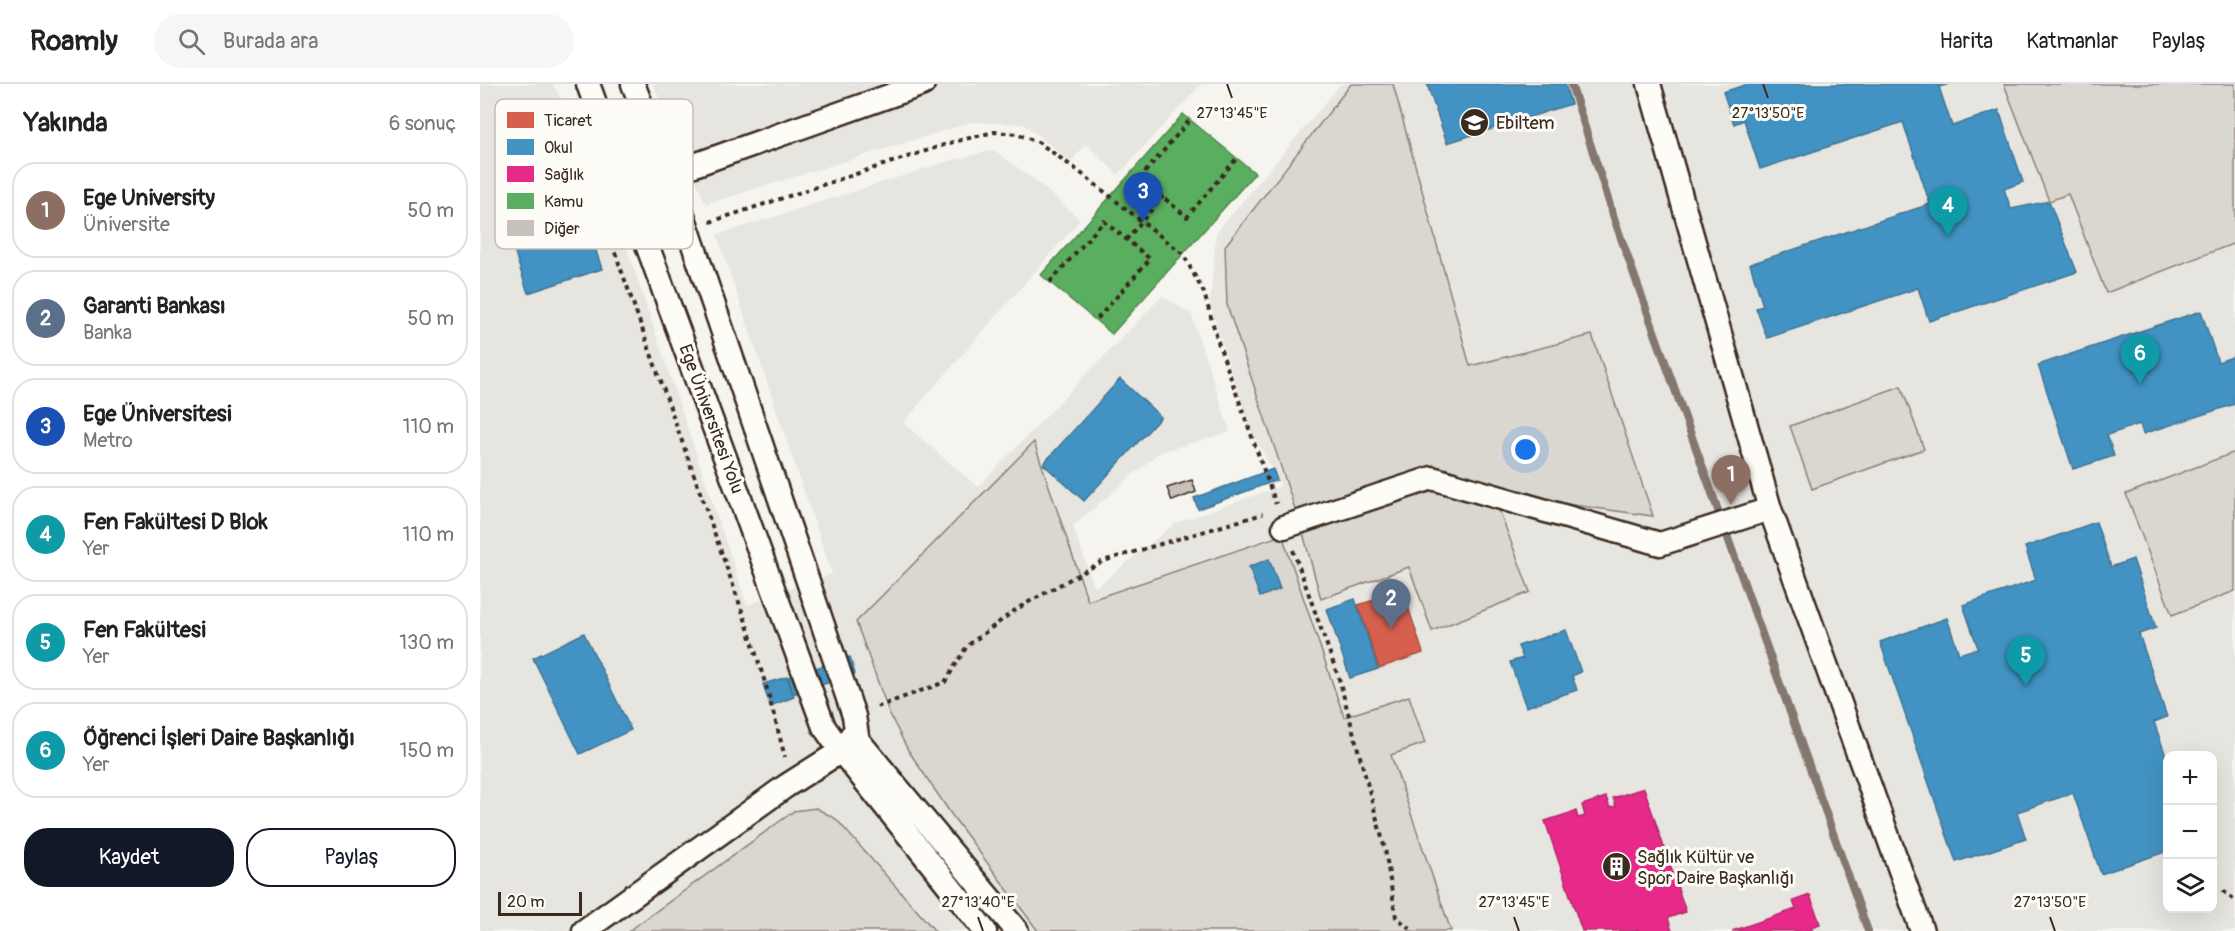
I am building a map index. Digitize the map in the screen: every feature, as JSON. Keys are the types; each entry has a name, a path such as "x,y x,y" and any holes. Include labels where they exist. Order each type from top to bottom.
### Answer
{"street":[{"name":"Ege Üniversitesi Yolu","path":"588,84 593,99"},
{"name":"Ege Üniversitesi Yolu","path":"633,84 639,99"},
{"path":"693,165 923,84"},
{"path":"1649,84 1770,510 1922,931"},
{"name":"Ege Üniversitesi Yolu","path":"648,249 824,727 850,746 854,716 693,249"},
{"path":"1281,518 1432,478 1660,543 1770,510"},
{"path":"584,931 786,786 850,746"},
{"path":"850,746 985,931"},
{"path":"850,746 1017,931"}],"path":[{"path":"1189,121 1140,178 1187,217 1236,159"},
{"path":"693,228 953,142 994,132 1017,134 1038,142 1142,220 1183,254 1204,293 1219,345 1339,679 1385,849 1396,917 1413,931"},
{"path":"1126,240 1163,196"},
{"path":"1050,282 1104,221 1150,259 1097,319"},
{"path":"614,249 746,622 786,762"},
{"path":"854,716 945,682 967,646 1018,608 1103,561 1281,518"},
{"path":"2223,891 2235,900"}],"shaded area":[{"path":"480,84 553,84 561,99 495,99 495,249 627,249 747,605 832,574 717,235 946,162 994,150 1041,185 1080,220 903,423 978,487 1162,296 1191,314 1230,432 1160,452 1073,526 1095,588 1176,523 1281,486 1249,427 1210,305 1216,233 1341,84 2235,84 2235,931 480,931"},
{"path":"653,84 1201,84 1118,175 1086,144 1071,162 1024,124 972,122 706,204 693,175 693,99 660,99"},
{"path":"1351,84 1393,84 1470,366 1592,335 1653,516 1493,494 1530,592 1432,631 1409,567 1321,599 1303,533 1227,305 1225,246"},
{"path":"2004,84 2235,84 2235,243 2106,293 2068,194 2049,201"},
{"path":"1901,386 1924,449 1812,489 1790,426"},
{"path":"1034,442 1088,601 1282,535 1344,717 1409,696 1425,743 1391,755 1451,931 1038,931 951,814 908,750 890,715 856,622"},
{"path":"2235,452 2235,591 2172,615 2126,494"},
{"path":"816,808 836,819 935,931 629,931 794,811"}],"building: Ticaret":[{"path":"1403,591 1423,653 1379,668 1358,605"}],"building: Okul":[{"name":"Ebiltem","path":"1427,84 1565,84 1571,104 1447,143"},
{"path":"1748,84 1949,84 1939,87 1952,126 1999,110 2023,182 2004,189 2011,209 2049,201 2077,272 1929,321 1918,288 1767,338 1756,308 1763,306 1750,264 1930,204 1903,122 1760,169 1744,120 1734,124 1723,92"},
{"path":"514,249 595,249 602,269 528,293"},
{"path":"2201,311 2218,362 2235,356 2235,404 2143,434 2140,424 2107,435 2114,456 2073,469 2038,365"},
{"path":"1120,379 1161,417 1084,501 1043,464"},
{"path":"1273,469 1277,480 1198,509 1194,498"},
{"path":"2096,522 2111,567 2133,559 2156,628 2139,634 2167,717 2154,722 2164,751 2163,853 2101,874 2073,793 2017,812 2026,839 1956,862 1880,642 1947,618 1959,654 1978,648 1963,605 2036,580 2025,547"},
{"path":"1269,559 1280,589 1260,597 1249,567"},
{"path":"1355,599 1378,669 1350,678 1327,609"},
{"path":"1566,630 1581,672 1572,676 1577,690 1526,707 1510,662 1523,658 1518,646"},
{"path":"584,633 631,730 580,754 533,658"},
{"path":"850,657 855,674 793,694 788,677"},
{"path":"787,677 794,697 770,706 763,684"}],"building: Sağlık":[{"name":"Sağlık Kültür ve Spor Daire Başkanlığı","path":"1644,788 1686,912 1668,918 1672,931 1582,931 1545,821 1576,811 1578,818 1585,816 1582,805 1606,797 1610,808 1616,806 1613,798"},
{"name":"Sağlık Kültür ve Spor Daire Başkanlığı","path":"1810,895 1820,924 1811,927 1813,931 1732,931 1796,909 1793,901"}],"building: Kamu":[{"path":"1183,114 1255,173 1112,334 1041,275"}],"building: Diğer":[{"path":"1192,480 1196,492 1172,501 1167,488"}],"waterway":[{"path":"1571,84 1616,224 1868,931"}],"place":[{"name":"Ebiltem","path":"1475,123"},
{"name":"Ege Üniversitesi","path":"1143,222"},
{"name":"Fen Fakültesi D Blok","path":"1948,236"},
{"name":"Öğrenci İşleri Daire Başkanlığı","path":"2140,384"},
{"name":"Ege University","path":"1731,505"},
{"name":"Garanti Bankası","path":"1391,629"},
{"name":"Fen Fakültesi","path":"2026,686"},
{"name":"Sağlık Kültür ve Spor Daire Başkanlığı","path":"1616,867"}]}
